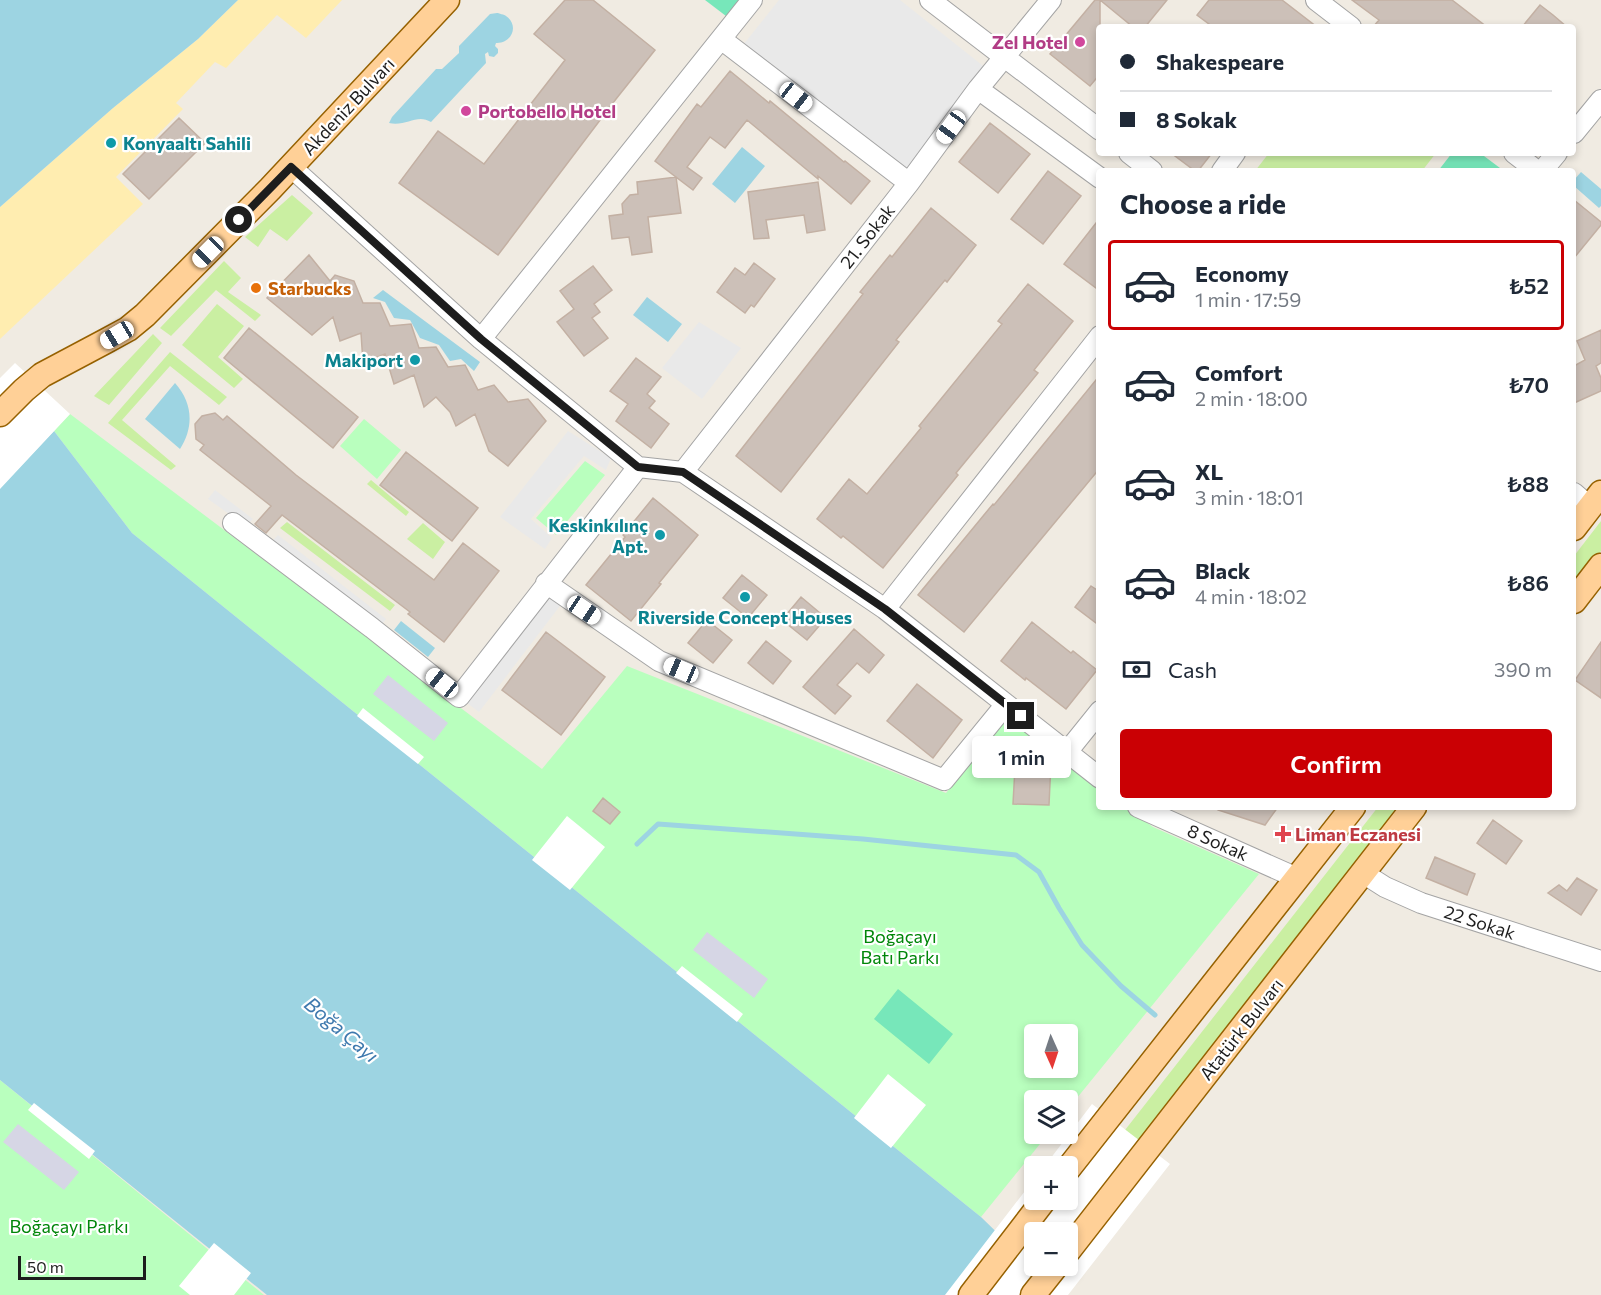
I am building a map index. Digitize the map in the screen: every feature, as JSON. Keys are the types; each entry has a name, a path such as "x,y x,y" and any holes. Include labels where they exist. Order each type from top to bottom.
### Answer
{"main road":[{"name":"Akdeniz Bulvarı","path":"0,414 42,375 128,329 146,315 291,167 447,0"},
{"path":"1576,524 1588,498"},
{"path":"1576,599 1601,566"},
{"path":"1078,1156 1351,810"},
{"name":"Atatürk Bulvarı","path":"1078,1238 1412,810"},
{"path":"971,1295 1036,1210"},
{"path":"1034,1295 1048,1276"}],"street":[{"path":"481,339 752,0"},
{"path":"930,0 1096,127"},
{"name":"21. Sokak","path":"683,472 909,183 978,89 1051,0"},
{"path":"1316,0 1338,23"},
{"path":"721,39 909,183"},
{"path":"978,89 1096,175"},
{"path":"1576,131 1601,100"},
{"path":"1133,156 1148,168"},
{"path":"1518,156 1536,168"},
{"path":"1543,168 1554,156"},
{"path":"291,167 481,339 638,467 683,472 885,609 1096,775"},
{"path":"885,609 1096,341"},
{"path":"233,523 459,697 638,467"},
{"path":"546,583 659,661 944,780 1006,704"},
{"path":"1067,752 1096,716"},
{"name":"8 Sokak","path":"1145,810 1297,878"},
{"name":"22 Sokak","path":"1363,873 1384,887 1421,903 1598,956"}],"green space":[{"path":"705,0 739,0 726,16"},
{"path":"1267,156 1434,156 1424,168 1257,168"},
{"path":"1450,156 1484,156 1500,168 1440,168"},
{"path":"292,195 313,213 287,241 270,229 258,247 245,237"},
{"path":"224,261 241,278 228,292 261,315 255,321 216,290 171,336 160,328"},
{"path":"217,304 244,326 218,357 243,379 234,388 182,345"},
{"path":"153,334 162,343 109,405 94,396"},
{"path":"170,352 227,397 219,405 170,366 122,420 176,466 171,470 108,423"},
{"name":"Boğaçayı Batı Parkı","path":"70,414 542,769 627,666 946,793 1007,717 1096,785 1096,810 1130,810 1153,827 1259,874 1078,1097 1078,1090 1024,1090 1024,1144 1040,1144 1030,1156 1024,1156 1024,1164 981,1217 132,533 54,431"},
{"path":"364,419 401,450 377,479 340,446"},
{"path":"585,461 605,475 556,535 536,518"},
{"path":"371,480 409,512 406,516 367,484"},
{"path":"1601,521 1601,551 1576,583 1576,553"},
{"path":"287,522 395,605 390,611 280,528"},
{"path":"423,523 445,542 433,559 407,539"},
{"path":"1376,810 1399,810 1104,1187 1089,1176"},
{"path":"898,989 953,1034 929,1064 874,1019"},
{"name":"Boğaçayı Parkı","path":"0,1080 264,1295 0,1295"}],"sand":[{"name":"Konyaaltı Sahili","path":"238,0 342,0 306,38 277,15 226,68 215,62 176,103 183,109 116,177 143,204 0,339 0,207 113,108 198,39"}],"shaded area":[{"path":"779,0 900,0 987,69 905,173 743,45"},
{"path":"699,322 741,348 702,399 662,368"},
{"path":"568,431 611,458 606,470 584,456 531,519 552,538 545,549 500,517"},
{"path":"215,490 253,519 246,526 208,499"},
{"path":"278,535 386,619 379,628 269,544"},
{"path":"546,583 566,598 479,712 459,697"},
{"path":"388,675 448,723 434,741 373,694"},
{"path":"707,932 768,979 754,998 693,950"},
{"path":"18,1124 79,1172 64,1190 3,1142"}],"water":[{"path":"0,0 238,0 198,39 113,108 0,207"},
{"path":"497,13 510,20 512,34 506,41 496,43 498,53 494,57 489,56 488,52 485,54 486,63 431,122 416,119 395,124 389,123 436,69 442,69 459,53 459,46 490,14"},
{"path":"742,147 765,166 735,203 712,184"},
{"path":"1581,172 1601,189 1599,208 1576,188 1576,178"},
{"path":"383,290 480,362 474,371 461,359 450,361 439,345 420,338 410,320 394,318 385,302 373,298"},
{"path":"647,297 682,324 668,342 633,315"},
{"path":"175,383 185,399 190,415 188,432 180,449 145,419"},
{"name":"Boğa Çayı","path":"54,431 132,533 981,1217 1024,1259 1024,1276 1042,1276 1061,1295 267,1295 0,1080 0,488"},
{"path":"401,621 435,648 428,657 394,630"}],"pier":[{"path":"15,363 70,414 0,489 0,378"},
{"path":"363,708 424,757 418,764 357,716"},
{"path":"567,816 605,847 570,890 532,860"},
{"path":"682,966 743,1014 737,1022 676,973"},
{"path":"888,1074 926,1105 891,1148 854,1118"},
{"path":"34,1103 95,1151 89,1159 28,1110"},
{"path":"1092,1104 1170,1164 1068,1295 945,1295 1024,1192 1024,1210 1078,1210 1078,1156 1052,1156 1062,1144 1078,1144 1078,1122"},
{"path":"214,1243 251,1273 234,1295 190,1295 179,1286"}],"building":[{"path":"565,0 593,0 655,50 498,255 399,183 438,131 484,164 565,60 534,34"},
{"name":"Zel Hotel","path":"1095,0 1100,0 1100,24 1096,24 1096,79 1090,86 1050,54"},
{"path":"1100,0 1167,0 1147,24 1129,24"},
{"path":"1209,0 1282,0 1313,24 1209,24 1197,15"},
{"path":"1352,0 1452,0 1483,24 1376,24 1379,20"},
{"path":"1540,5 1564,24 1524,24"},
{"path":"730,71 870,181 851,204 747,120 725,148 710,137 687,167 702,178 693,190 655,161 697,104 701,107"},
{"path":"179,118 205,143 149,199 123,174"},
{"path":"990,123 1030,154 998,193 959,162"},
{"path":"1175,156 1210,156 1200,168 1191,168"},
{"path":"1048,171 1081,196 1043,244 1011,219"},
{"path":"676,177 681,213 648,217 652,252 632,255 629,237 612,239 609,216 623,214 622,204 630,195 638,194 637,182"},
{"path":"818,182 825,230 807,233 804,215 766,220 769,238 754,239 748,192"},
{"path":"1576,202 1601,222 1576,256"},
{"path":"931,208 976,245 896,340 899,342 781,492 736,456 863,294 860,292 890,255 892,257"},
{"path":"1096,223 1096,288 1064,264"},
{"name":"Makiport","path":"309,255 330,281 335,275 354,281 363,303 380,303 390,326 411,324 419,348 436,347 448,367 465,365 478,390 494,385 508,402 528,399 546,421 508,466 489,451 475,414 456,426 450,412 436,397 424,407 414,375 394,384 385,354 363,363 361,333 340,341 333,317 312,335 267,298"},
{"path":"754,263 775,279 754,307 751,305 745,313 717,292 735,268 745,275"},
{"path":"593,266 612,290 594,304 600,312 592,318 608,338 584,356 557,322 574,309 560,291"},
{"path":"1028,284 1073,321 1034,370 1038,373 956,473 958,475 883,568 843,536 841,538 817,519 849,479 867,494 1002,324 998,321"},
{"path":"249,328 358,417 333,448 224,358"},
{"path":"1601,330 1601,363 1596,366 1601,378 1601,391 1576,402 1576,365 1585,360 1577,341"},
{"path":"636,358 661,377 647,394 655,401 649,408 669,424 651,448 616,421 628,404 610,391"},
{"path":"1096,380 1096,473 964,632 918,595"},
{"path":"215,413 223,420 227,416 296,475 434,580 463,543 499,571 444,642 408,614 410,612 282,515 266,533 255,524 271,506 200,450 204,445 196,439 195,424 202,416"},
{"path":"406,452 478,508 452,541 380,485"},
{"path":"653,498 698,535 631,621 586,585"},
{"name":"Riverside Concept Houses","path":"742,575 767,595 748,618 723,598"},
{"path":"1091,586 1096,589 1096,623 1075,607"},
{"path":"801,597 826,618 807,640 782,620"},
{"path":"707,620 732,640 713,663 688,643"},
{"path":"1032,622 1071,653 1073,651 1096,671 1066,709 1001,661"},
{"path":"854,629 884,655 869,673 857,663 837,685 851,696 835,714 803,687"},
{"path":"546,632 605,677 561,735 502,690"},
{"path":"766,641 791,661 773,684 748,663"},
{"path":"1601,642 1601,698 1576,679"},
{"path":"917,684 962,720 933,758 887,721"},
{"path":"1016,749 1038,750 1037,761 1051,762 1049,805 1013,804"},
{"path":"603,798 620,812 610,824 593,811"},
{"path":"1218,810 1276,810 1265,825"},
{"path":"1493,820 1522,841 1506,864 1477,843"},
{"path":"1435,857 1475,874 1467,895 1426,878"},
{"path":"1577,878 1597,890 1581,915 1548,893 1559,885 1567,891"}],"waterway":[{"path":"637,844 658,824 863,839 1016,855 1039,872 1082,945 1121,986 1155,1015"}],"place":[{"name":"Zel Hotel","path":"1080,42"},
{"name":"Portobello Hotel","path":"466,111"},
{"name":"Konyaaltı Sahili","path":"111,143"},
{"name":"Starbucks","path":"256,288"},
{"name":"Makiport","path":"415,360"},
{"name":"Keskinkılınç Apt.","path":"660,535"},
{"name":"Riverside Concept Houses","path":"745,597"},
{"name":"Liman Eczanesi","path":"1283,834"}],"route":[{"path":"239,220 291,167 481,339 638,467 683,472 885,609 1021,716"}]}
